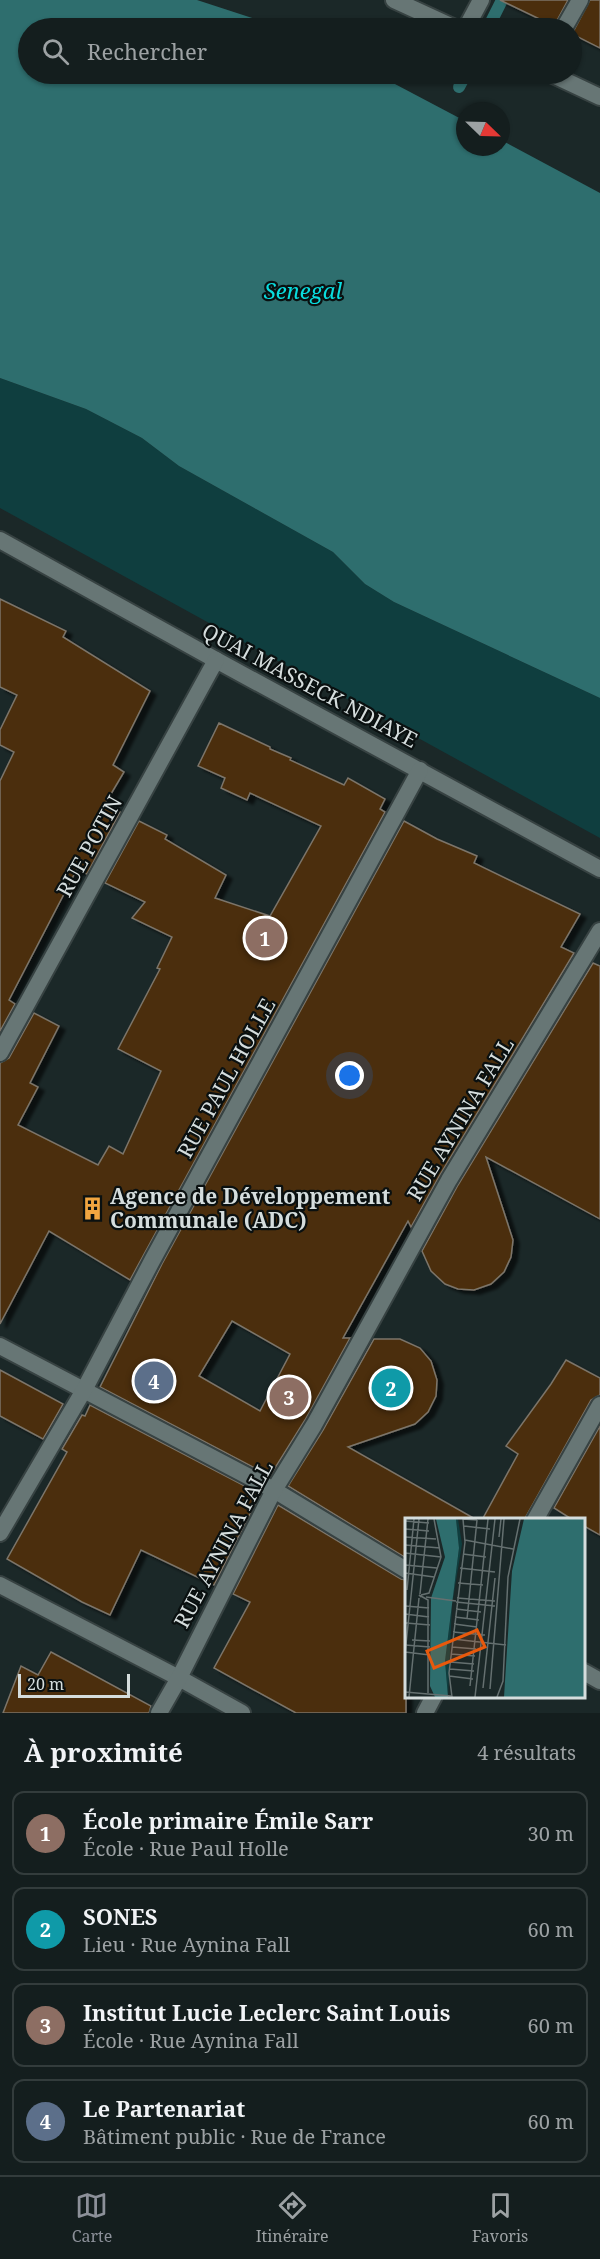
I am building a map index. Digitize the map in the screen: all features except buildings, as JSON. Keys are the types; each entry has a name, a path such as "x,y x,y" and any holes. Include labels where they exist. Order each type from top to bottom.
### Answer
{"street":[{"path":"394,0 433,18"},
{"path":"471,18 481,0"},
{"path":"570,18 580,0"},
{"path":"571,84 600,98"},
{"name":"QUAI MASSECK NDIAYE","path":"0,540 600,869"},
{"name":"RUE POTIN","path":"0,1053 216,660"},
{"name":"RUE PAUL HOLLE","path":"0,1533 84,1390 153,1258 420,770"},
{"name":"RUE AYNINA FALL","path":"159,1713 274,1490 314,1425 449,1180 600,931"},
{"path":"0,1346 274,1490 405,1569"},
{"path":"536,1518 600,1405"},
{"path":"0,1585 242,1713"},
{"path":"585,1673 600,1681"},
{"path":"425,1713 433,1698"}],"shaded area":[{"path":"0,378 86,409 142,438 179,466 333,552 365,584 394,602 600,698 600,838 0,508"}],"water":[{"name":"Senegal","path":"0,0 197,0 252,18 18,18 18,84 395,84 456,116 456,156 510,156 510,145 600,193 600,698 394,602 365,584 333,552 179,466 142,438 86,409 0,378"}],"waterway":[{"path":"493,18 502,0"}],"place":[{"name":"École primaire Émile Sarr","path":"265,938"},
{"name":"Agence de Développement Communale (ADC)","path":"92,1208"},
{"name":"Le Partenariat","path":"154,1381"},
{"name":"SONES","path":"391,1388"},
{"name":"Institut Lucie Leclerc Saint Louis","path":"289,1397"}]}
